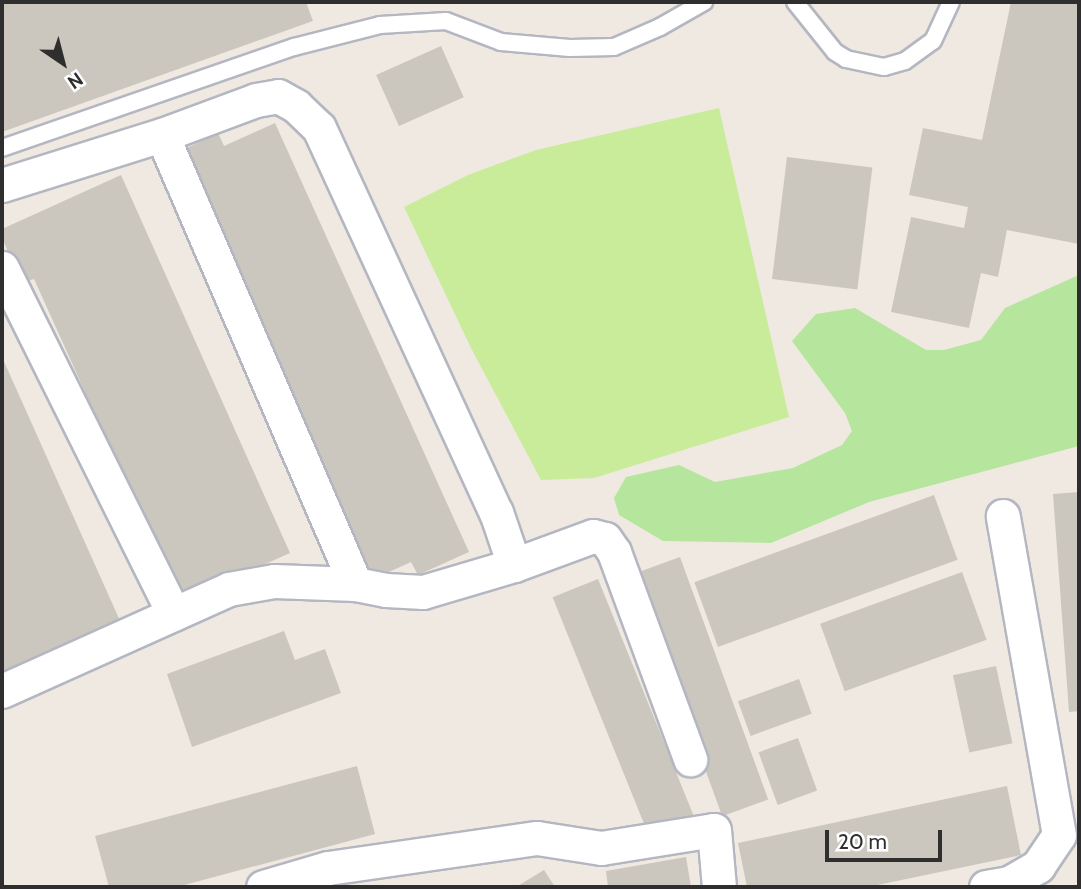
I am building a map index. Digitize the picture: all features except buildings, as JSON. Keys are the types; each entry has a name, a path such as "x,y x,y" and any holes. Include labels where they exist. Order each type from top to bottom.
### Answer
{"street":[{"path":"2,185 162,135 256,100 278,96 296,106 318,128 496,512 514,565"},
{"path":"162,135 355,584"},
{"path":"2,268 174,614"},
{"path":"986,887 1009,883 1038,866 1059,835 1003,516"},
{"path":"2,691 229,589 274,581 355,584 386,590 423,592 514,565 593,536 605,539 614,552 690,759"},
{"path":"263,887 328,868 537,838 601,848 713,831 719,887"}],"lane":[{"path":"2,148 294,47 380,25 446,21 501,42 570,48 614,47 660,27 704,2"},
{"path":"795,2 835,52 846,58 884,67 905,61 933,41 951,2"}],"green space":[{"path":"719,108 789,417 594,478 541,480 472,350 404,207 468,175 536,150"},
{"path":"1079,275 1079,446 869,502 771,543 663,541 619,515 614,498 626,477 679,465 715,482 793,468 842,445 852,431 845,413 792,341 816,314 855,308 926,350 944,350 981,340 1005,308"}]}
